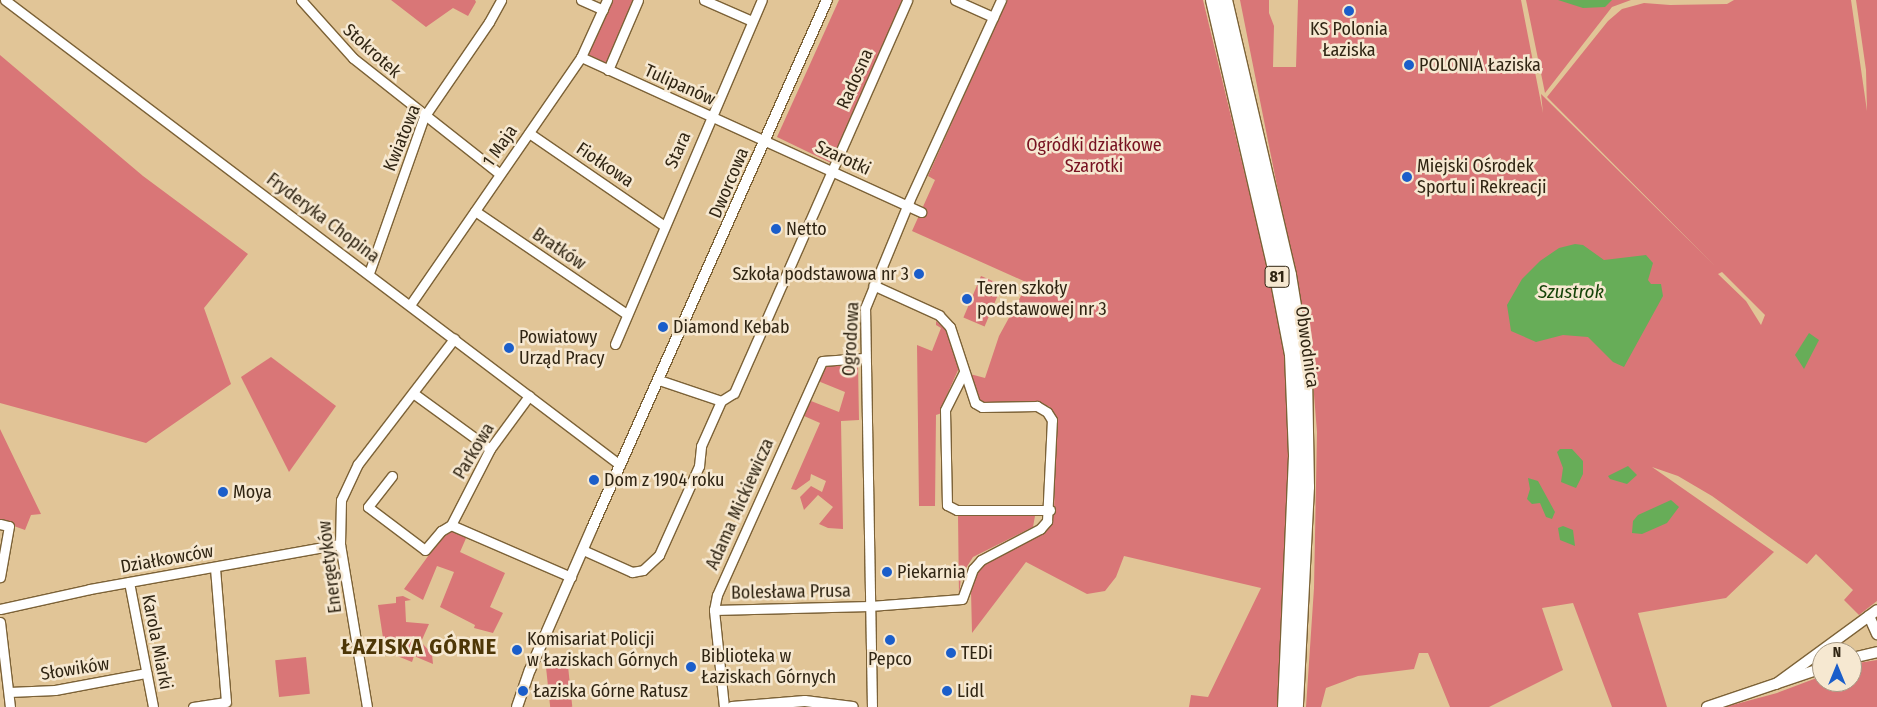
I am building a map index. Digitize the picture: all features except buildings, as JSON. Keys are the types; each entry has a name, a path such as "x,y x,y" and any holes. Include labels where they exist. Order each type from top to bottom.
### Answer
{"main road":[{"name":"Obwodnica","path":"1213,0 1278,282 1292,362 1296,456 1285,707"},
{"name":"Obwodnica","path":"1225,0 1290,283 1305,374 1307,487 1296,707"}],"street":[{"name":"Fryderyka Chopina","path":"5,0 369,273 529,396 568,422 620,465"},
{"name":"Stokrotek","path":"300,0 353,58 424,117 500,174"},
{"name":"Kwiatowa","path":"369,273 424,117 489,22 500,0"},
{"path":"581,0 602,10"},
{"name":"1 Maja","path":"410,305 581,57 607,0"},
{"path":"608,70 638,0"},
{"path":"704,0 752,21"},
{"name":"Stara","path":"615,344 625,313 762,0"},
{"name":"Dworcowa","path":"517,707 530,670 827,0"},
{"name":"Radosna","path":"832,171 907,0"},
{"path":"955,0 993,17"},
{"name":"Ogrodowa","path":"872,707 864,358 865,308 873,285 1001,0"},
{"name":"Tulipanów","path":"581,57 765,141"},
{"name":"Fiołkowa","path":"529,133 664,225"},
{"name":"Szarotki","path":"765,141 921,212"},
{"path":"583,550 632,572 640,572 651,565 660,555 699,466 701,446 721,401 734,393 832,171"},
{"name":"Bratków","path":"475,211 625,313"},
{"path":"873,285 939,315 950,327 972,397 982,407 1038,406 1047,412 1052,420 1050,510 957,510 947,505 945,410 964,372"},
{"name":"Energetyków","path":"367,707 340,544 342,500 350,476 454,339"},
{"name":"Adama Mickiewicza","path":"724,707 714,610 717,596 756,503 822,361 864,358"},
{"path":"659,380 721,401"},
{"path":"413,393 490,449"},
{"name":"Parkowa","path":"392,476 368,507 425,550 442,531 451,525 490,449 529,396"},
{"name":"Bolesława Prusa","path":"714,610 870,606 962,599 973,569 981,560 1040,530 1050,510"},
{"path":"0,524 9,526 0,577"},
{"path":"451,525 571,577"},
{"name":"Działkowców","path":"0,609 129,582 340,544"},
{"path":"193,707 226,702 215,567"},
{"name":"Karola Miarki","path":"129,582 153,707"},
{"path":"1776,684 1873,613 1877,634"},
{"path":"0,622 3,672 9,692 10,707"},
{"path":"1862,656 1877,652"},
{"name":"Dworcowa","path":"510,707 530,670"},
{"path":"1707,707 1812,671"},
{"name":"Słowików","path":"9,692 55,690 146,674"},
{"path":"737,707 805,700 853,707"}],"green space":[{"path":"391,0 475,0 476,2 468,16 453,8 426,27"},
{"path":"613,0 635,0 607,63 588,55"},
{"path":"839,0 905,0 831,163 777,137"},
{"name":"Ogródki działkowe Szarotki","path":"1007,0 1203,0 1277,308 1291,394 1290,485 1277,707 1189,707 1191,695 1208,697 1261,588 1124,556 1116,577 1105,591 1087,594 1026,562 972,633 971,591 976,573 984,564 1046,532 1054,514 1056,419 1049,406 981,404 975,397 970,374 985,378 999,336 1028,283 912,231 935,180 928,176"},
{"path":"1240,0 1269,0 1269,13 1274,26 1273,67 1296,67 1298,0 1521,0 1543,113 1541,94 1714,265 1547,97 1608,21 1622,9 1644,3 1670,5 1727,4 1734,0 1851,0 1867,111 1866,70 1856,0 1877,0 1877,601 1859,615 1844,600 1853,590 1816,554 1807,564 1712,496 1678,476 1652,467 1774,552 1726,598 1638,613 1667,707 1612,707 1573,603 1542,608 1563,670 1489,707 1450,707 1428,653 1419,653 1414,669 1358,676 1326,688 1321,707 1306,707 1314,588 1317,432 1311,357","holes":["1722,272 1765,315 1761,325 1746,301 1718,274"]},
{"path":"1526,0 1631,0 1612,7 1545,93"},
{"path":"0,55 143,176 248,254 204,308 231,384 146,443 0,403"},
{"path":"981,276 1002,285 985,326 963,317"},
{"path":"936,321 947,331 959,368 941,408 942,413 936,415 935,506 919,506 917,345 932,351 941,328 936,325"},
{"path":"271,357 336,406 289,472 241,377"},
{"path":"858,363 859,420 841,421 843,529 828,528 819,524 833,507 818,495 804,510 800,497 811,486 822,492 826,481 811,474 810,480 796,490 791,489 820,423 804,416 811,401 839,412 845,392 818,381 825,365"},
{"path":"0,429 41,514 31,515 25,530 0,521"},
{"path":"1031,513 1035,516 1033,527 973,557 961,576 959,598 958,515"},
{"path":"450,531 467,536 460,552 505,573 490,607 503,613 493,633 474,628 475,625 440,607 454,572 437,566 423,600 404,589 445,533"},
{"path":"403,596 411,600 405,601 406,622 429,624 421,642 432,654 433,664 414,656 412,662 385,651 378,605 396,603 396,597"},
{"path":"306,657 310,694 279,697 275,660"},
{"path":"1877,660 1877,707 1725,707 1777,693 1812,680 1812,692 1862,692 1862,662"},
{"path":"568,666 572,707 550,707 546,668"}],"water":[{"path":"1558,0 1612,0 1605,7 1583,8"},
{"name":"Szustrok","path":"1575,244 1583,245 1604,260 1646,255 1653,263 1648,280 1651,284 1661,284 1663,296 1624,367 1613,362 1588,337 1563,335 1536,342 1511,331 1507,305 1522,279 1540,261 1559,248"},
{"path":"1809,333 1819,340 1804,369 1795,355"},
{"path":"1560,449 1572,449 1583,461 1583,474 1576,488 1561,482 1563,468 1557,452"},
{"path":"1628,466 1637,475 1627,484 1610,479 1608,476"},
{"path":"1528,478 1538,481 1555,512 1552,519 1546,517 1540,503 1532,504 1527,499 1530,489"},
{"path":"1671,500 1679,507 1667,523 1642,534 1632,533 1633,521 1638,515"},
{"path":"1563,526 1573,530 1575,546 1560,540 1558,528"}],"place":[{"name":"KS Polonia Łaziska","path":"1349,11"},
{"name":"POLONIA Łaziska","path":"1409,65"},
{"name":"Miejski Ośrodek Sportu i Rekreacji","path":"1407,177"},
{"name":"Netto","path":"776,229"},
{"name":"Szkoła podstawowa nr 3","path":"919,274"},
{"name":"Teren szkoły podstawowej nr 3","path":"967,299"},
{"name":"Diamond Kebab","path":"663,327"},
{"name":"Powiatowy Urząd Pracy","path":"509,348"},
{"name":"Dom z 1904 roku","path":"594,480"},
{"name":"Moya","path":"223,492"},
{"name":"Piekarnia","path":"887,572"},
{"name":"Pepco","path":"890,640"},
{"name":"Komisariat Policji w Łaziskach Górnych","path":"517,650"},
{"name":"TEDi","path":"951,653"},
{"name":"Biblioteka w Łaziskach Górnych","path":"691,667"},
{"name":"Łaziska Górne Ratusz","path":"523,691"},
{"name":"Lidl","path":"947,691"}],"district":[{"name":"ŁAZISKA GÓRNE","path":"419,647"}]}
